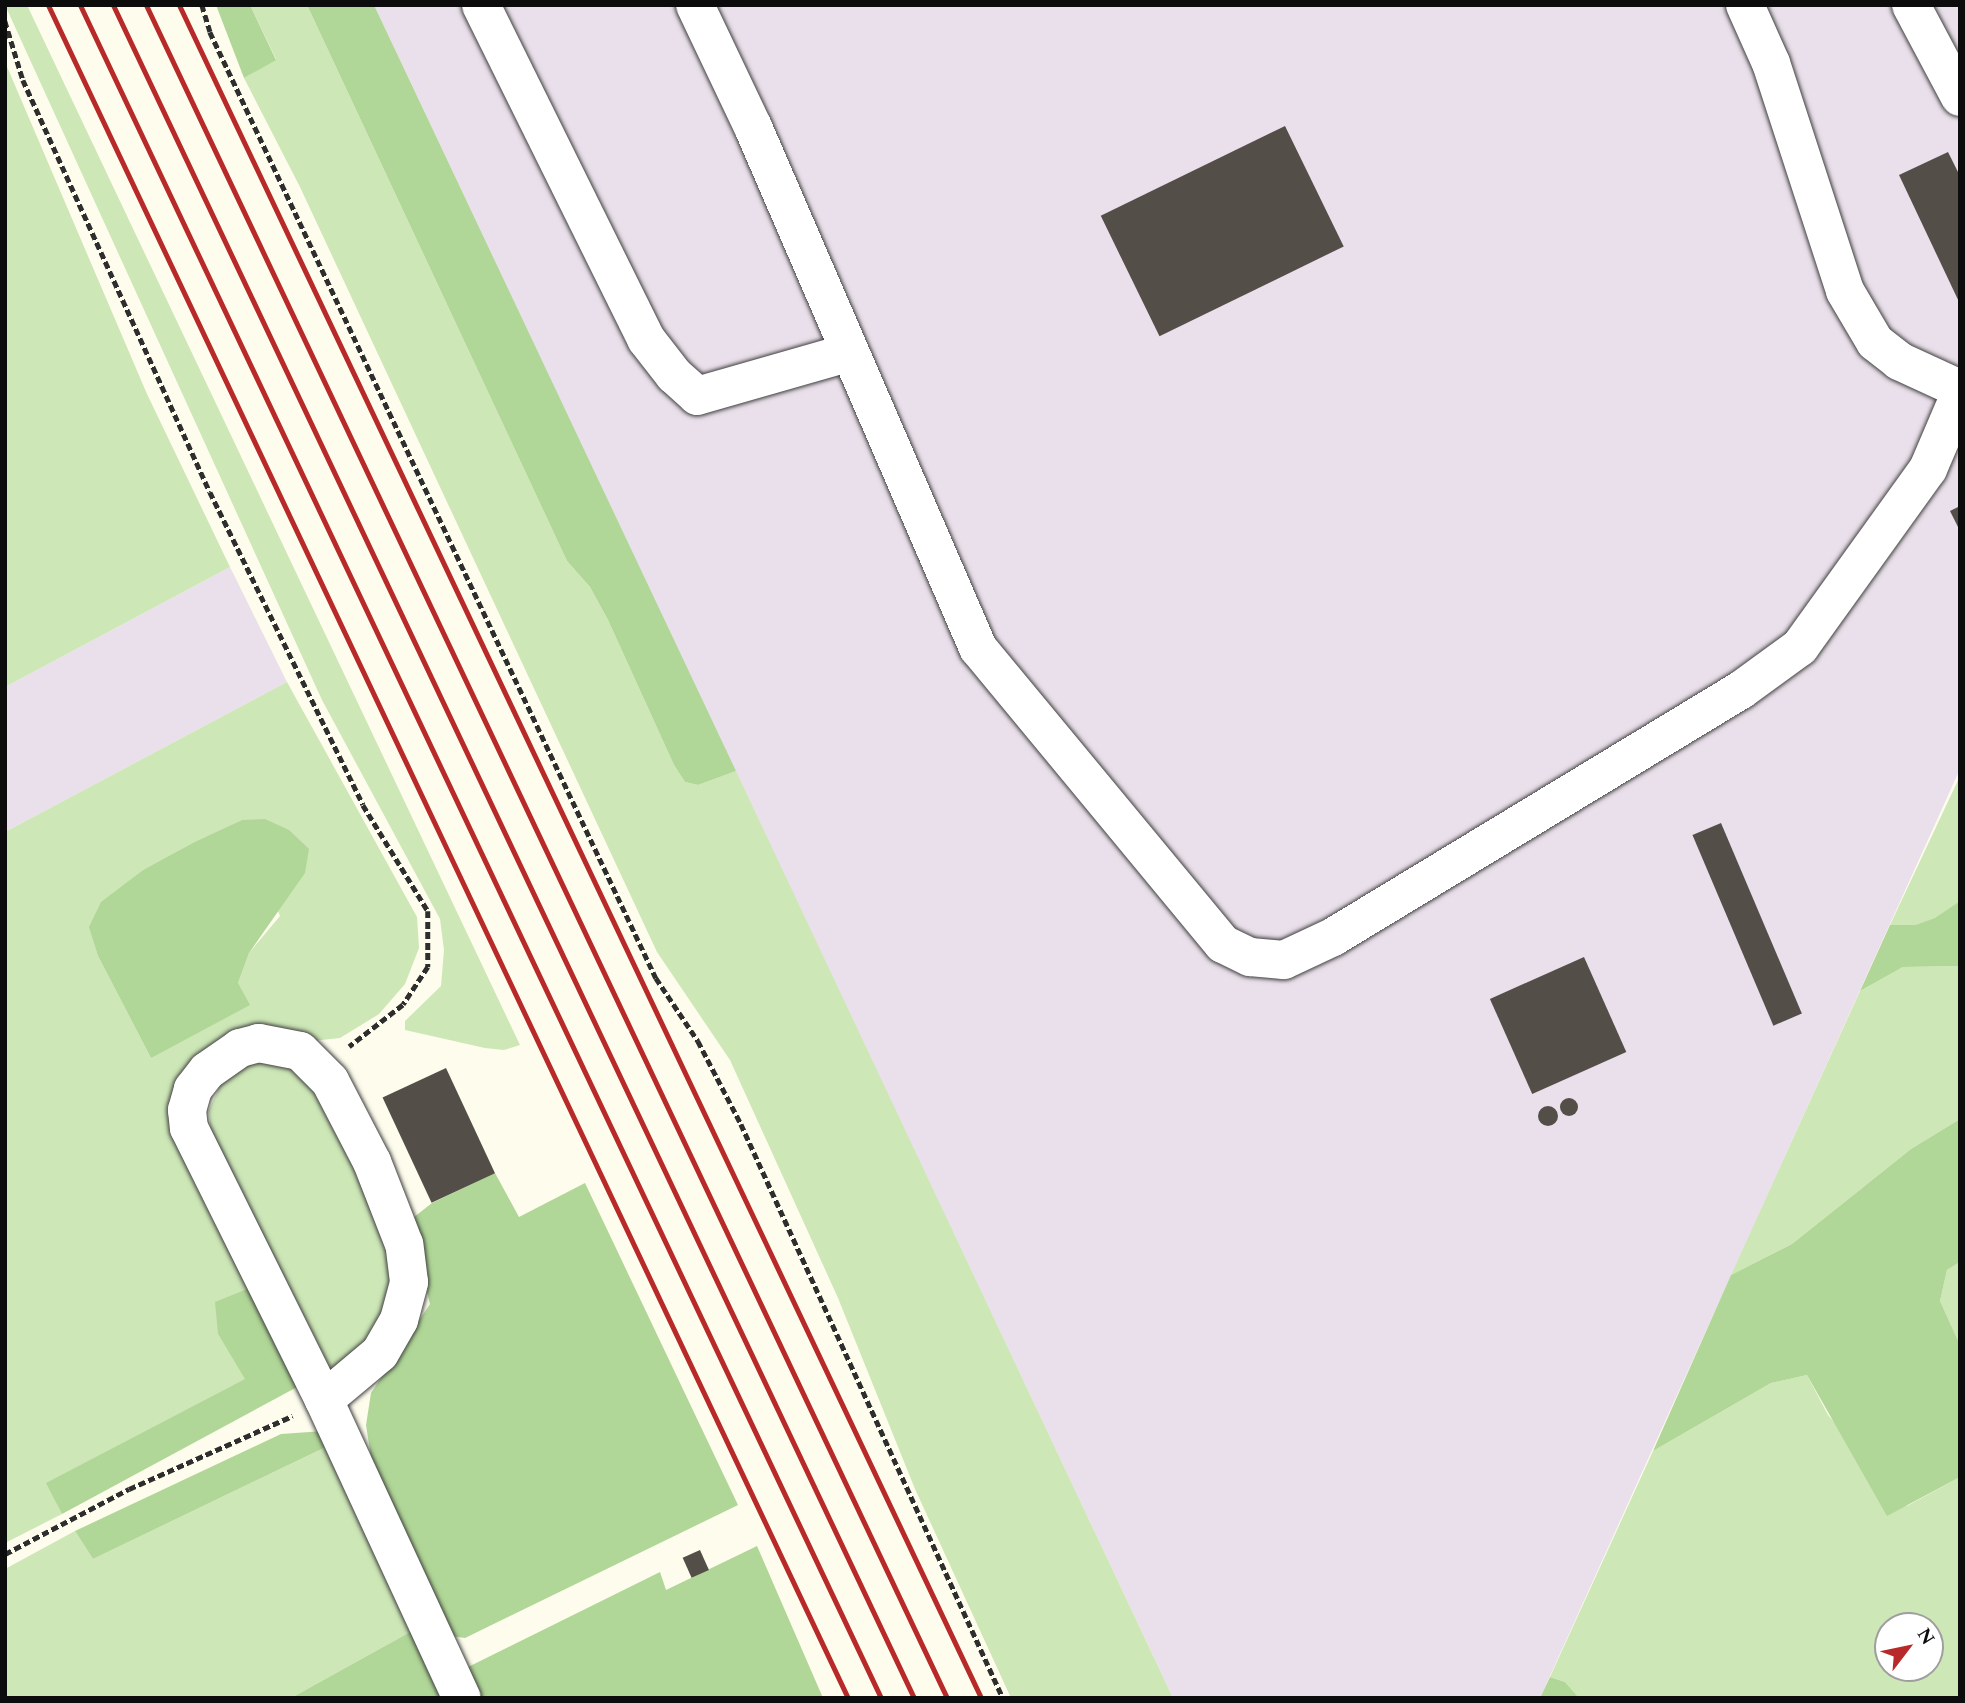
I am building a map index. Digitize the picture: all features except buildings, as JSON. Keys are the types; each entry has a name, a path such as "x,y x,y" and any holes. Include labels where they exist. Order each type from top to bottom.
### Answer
{"lane":[{"path":"481,5 646,338 674,375 697,396 850,352"},
{"path":"695,5 753,127 978,648 1223,944 1250,957 1284,960 1345,930 1741,690 1800,647 1928,469 1960,394"},
{"path":"1745,5 1771,64 1845,291 1875,342 1899,361 1960,388"},
{"path":"1911,5 1960,97"},
{"path":"324,1400 380,1353 399,1320 409,1282 404,1244 389,1202 352,1120 316,1063 278,1043 240,1048 207,1071 193,1088 187,1110 196,1147 324,1400 463,1698"}],"path":[{"path":"202,5 209,32 656,978 698,1041 741,1124 1003,1698"},
{"path":"5,21 23,80 209,492 363,804 428,911 428,967 403,1005 368,1035 316,1063"},
{"path":"5,1554 129,1489 324,1400"}],"shaded area":[{"path":"374,5 1960,5 1960,769 1540,1698 1173,1698"},
{"path":"230,567 287,682 5,832 5,687"}],"green space":[{"path":"5,5 27,5 520,1045 504,1050 485,1048 405,1030 405,1021 441,986 444,950 440,919 322,700"},
{"path":"216,5 250,5 276,60 244,78"},
{"path":"250,5 307,5 567,561 590,587 608,620 674,765 685,782 698,785 736,771 1173,1698 1011,1698 915,1489 838,1298 730,1060 657,952 300,187 244,78 276,59"},
{"path":"307,5 374,5 736,771 698,785 685,782 674,765 608,620 590,587 567,561"},
{"path":"5,62 147,394 230,567 5,687"},
{"path":"287,682 417,917 419,948 405,984 379,1014 340,1038 312,1041 185,1080 252,1287 218,1334 246,1379 47,1483 62,1514 5,1543 5,832","holes":["242,820 280,916 249,953 238,983 151,1058 98,956 90,928 102,902 143,870"]},
{"path":"1960,776 1960,901 1936,918 1915,925 1890,925"},
{"path":"265,819 289,830 309,849 305,873 249,953 238,983 250,1005 151,1058 98,956 89,927 101,902 143,870 242,820"},
{"path":"1960,901 1960,966 1903,967 1860,991 1890,925 1915,925 1935,918"},
{"path":"1960,966 1960,1119 1911,1149 1792,1244 1731,1275 1860,991 1903,967"},
{"path":"259,1058 287,1063 310,1079 390,1233 393,1299 354,1362 333,1367 321,1361 211,1136 209,1110 220,1086 237,1067"},
{"path":"1960,1119 1960,1262 1947,1270 1940,1301 1960,1345 1960,1477 1887,1516 1807,1375 1771,1383 1653,1451 1731,1275 1792,1244 1911,1149"},
{"path":"495,1173 519,1217 585,1183 738,1505 465,1638 451,1636 373,1470 366,1425 371,1393 430,1304 409,1221 432,1203"},
{"path":"1960,1262 1960,1345 1940,1301 1947,1270"},
{"path":"252,1287 299,1386 62,1514 46,1483 245,1379 218,1334 215,1302"},
{"path":"1807,1375 1828,1415 1907,1506 1960,1477 1960,1698 1579,1698 1565,1682 1550,1677 1653,1451 1771,1383"},
{"path":"324,1431 330,1445 93,1559 75,1531 281,1434"},
{"path":"330,1445 421,1626 291,1698 5,1698 5,1569 75,1531 93,1559"},
{"path":"757,1546 823,1698 481,1698 466,1668 660,1572 666,1590"},
{"path":"421,1626 455,1698 291,1698"},
{"path":"1550,1677 1565,1682 1579,1698 1540,1698"}],"railway":[{"path":"48,5 848,1698"},
{"path":"80,5 881,1698"},
{"path":"113,5 914,1698"},
{"path":"146,5 947,1698"},
{"path":"179,5 981,1698"}]}
